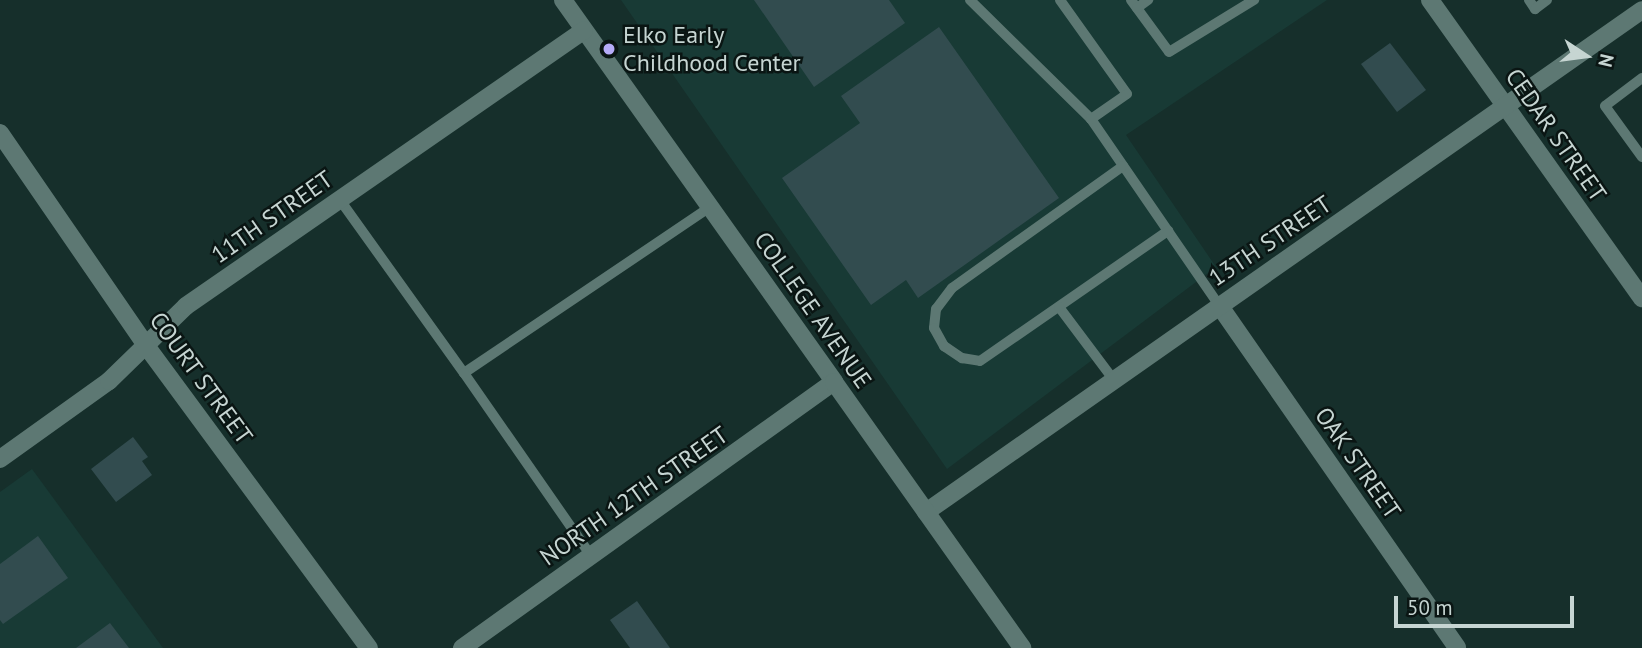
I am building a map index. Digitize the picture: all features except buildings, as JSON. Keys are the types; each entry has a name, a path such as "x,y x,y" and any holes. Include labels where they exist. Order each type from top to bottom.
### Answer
{"street":[{"name":"COLLEGE AVENUE","path":"563,0 1022,648"},
{"name":"CEDAR STREET","path":"1430,0 1642,298"},
{"name":"13TH STREET","path":"926,512 1642,9"},
{"name":"11TH STREET","path":"0,459 109,381 147,347 186,306 584,30"},
{"name":"COURT STREET","path":"0,133 147,347 369,648"},
{"name":"OAK STREET","path":"1219,305 1457,648"},
{"name":"NORTH 12TH STREET","path":"461,648 834,382"}],"lane":[{"path":"970,0 1091,119 1219,305"},
{"path":"1060,0 1127,94 1091,119"},
{"path":"1148,0 1134,4 1169,52 1254,0"},
{"path":"1529,0 1535,9 1547,0"},
{"path":"1642,78 1605,106 1642,158"},
{"path":"1123,166 952,288 936,309 933,328 944,346 962,358 980,361 1168,231"},
{"path":"340,200 591,556"},
{"path":"464,373 710,207"},
{"path":"1059,307 1113,379"}],"shaded area":[{"path":"621,0 1327,0 1126,135 1216,267 947,469"},
{"path":"32,469 163,648 0,648 0,492"}],"place":[{"name":"Elko Early Childhood Center","path":"609,49"}]}
